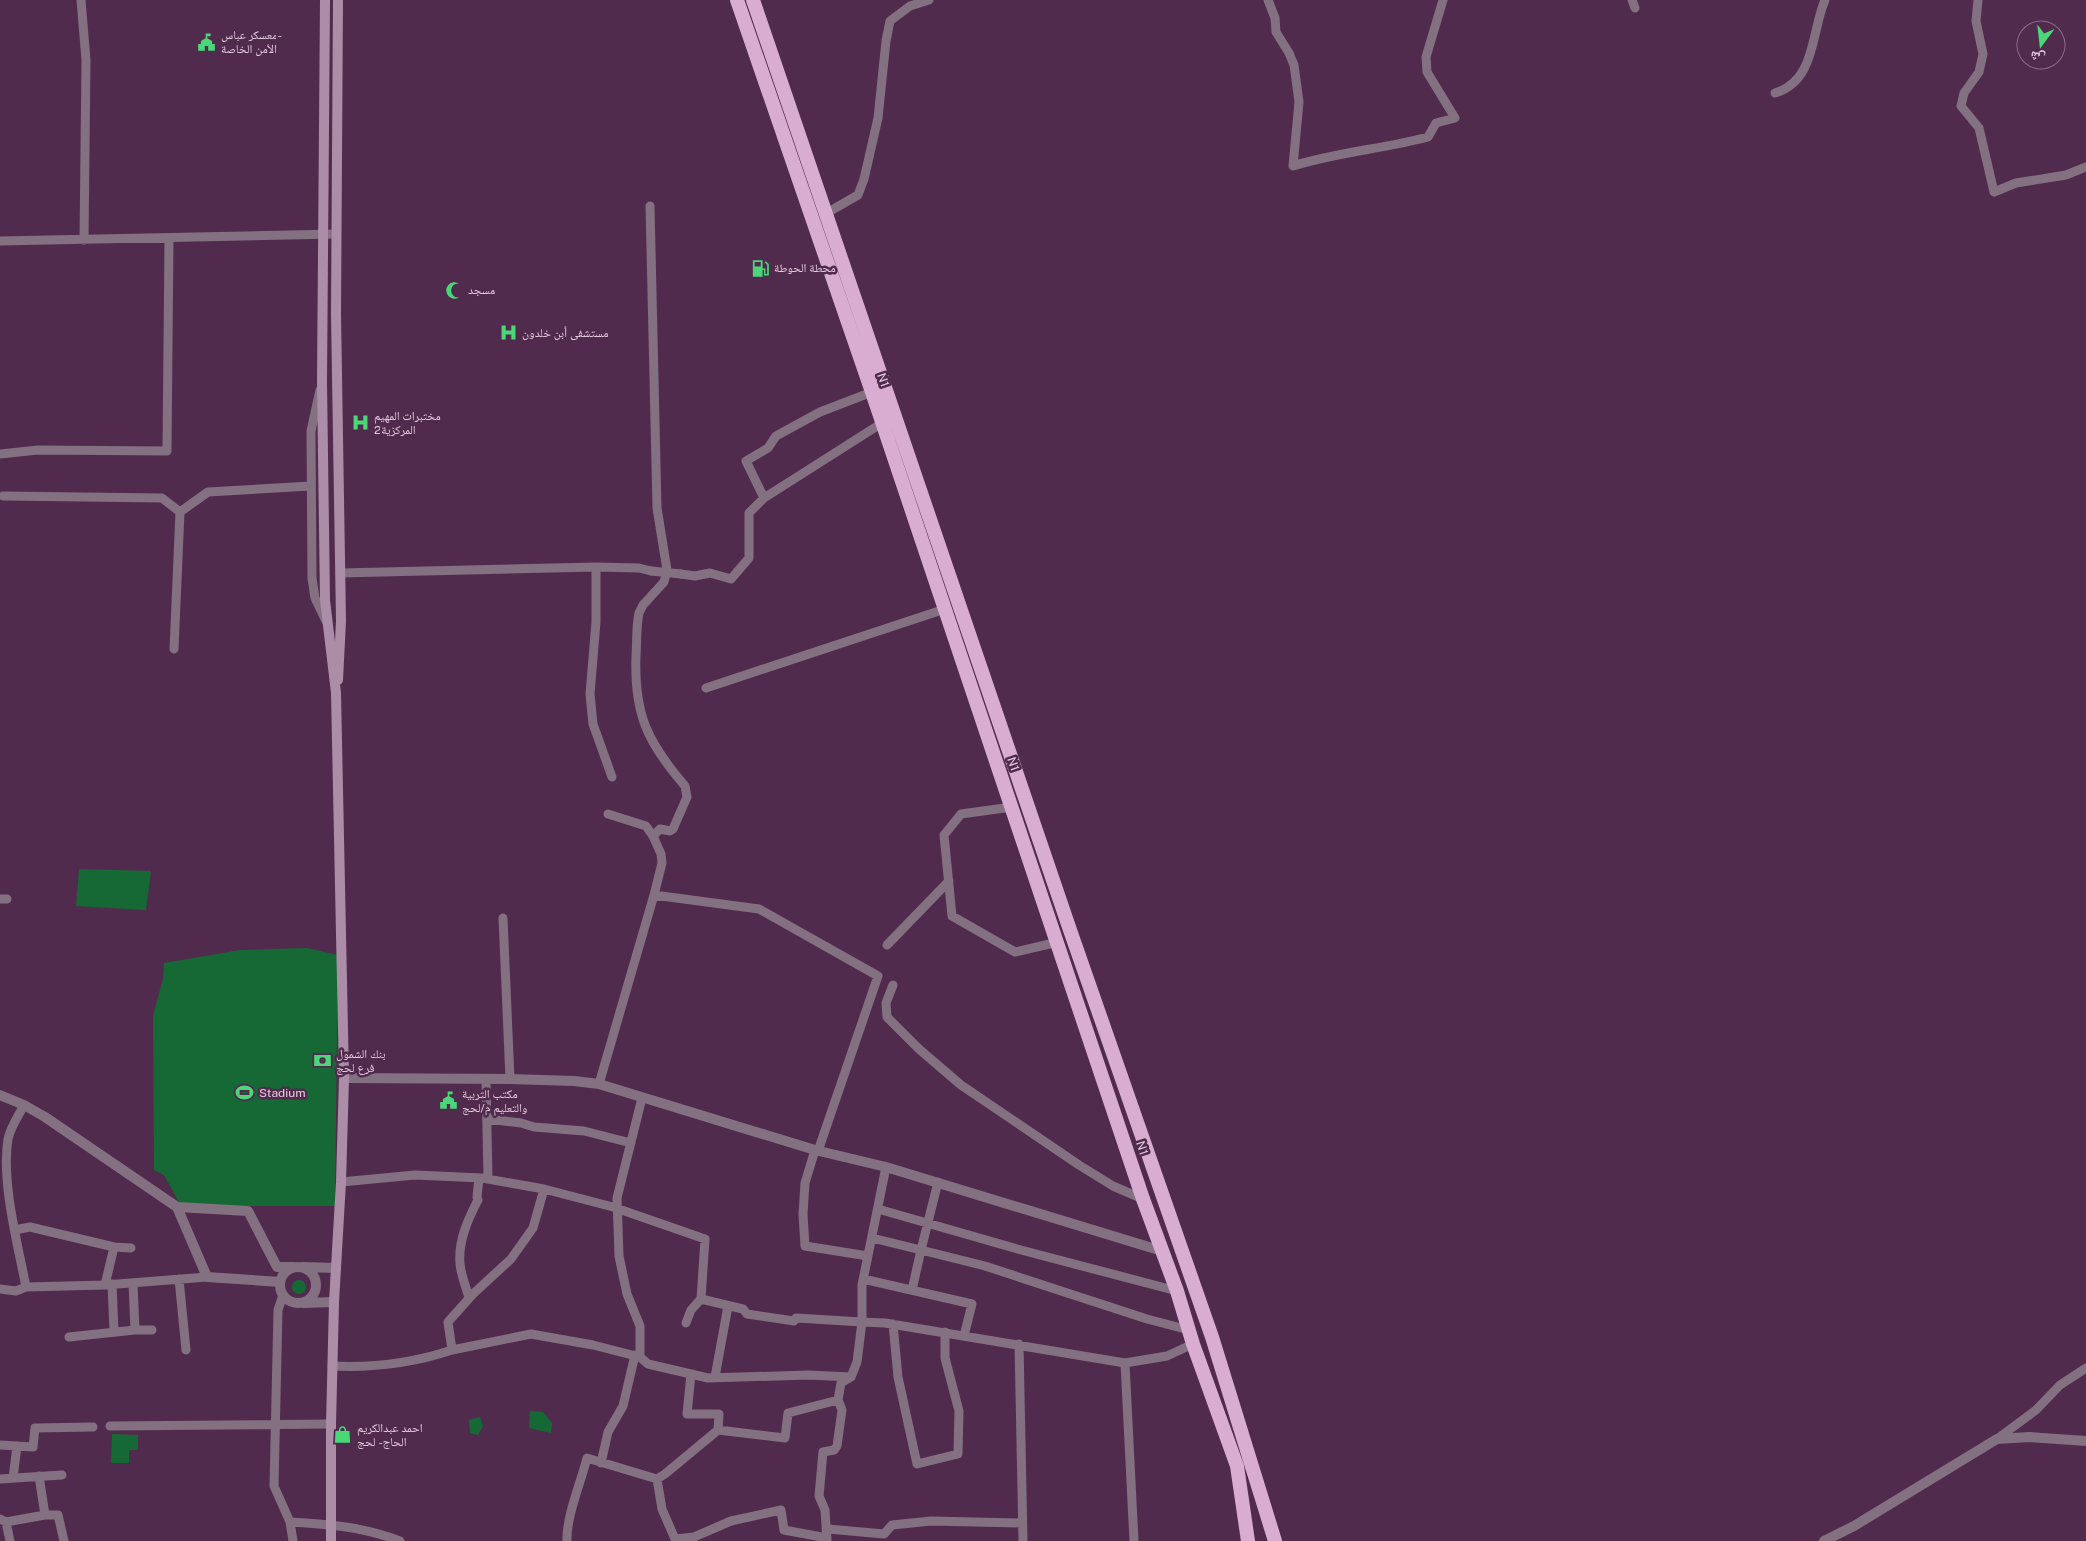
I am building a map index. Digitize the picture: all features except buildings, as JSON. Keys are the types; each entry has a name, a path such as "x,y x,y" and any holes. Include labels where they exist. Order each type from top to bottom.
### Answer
{"highway":[{"name":"N1","path":"737,0 872,392 1143,1199 1177,1291 1193,1344 1237,1466 1248,1541"},
{"name":"N1","path":"753,0 1070,930 1212,1338 1276,1541"}],"main road":[{"path":"324,0 322,382 325,600 336,693 344,1078 332,1366 330,1524 332,1541"},
{"path":"336,693 341,645 336,314 338,0"}],"street":[{"path":"81,0 86,60 84,240"},
{"path":"826,214 858,195 864,179 878,118 886,41 890,21 910,6 929,0"},
{"path":"1268,0 1275,18 1276,32 1294,65 1299,102 1293,166 1321,157 1357,150 1394,146 1428,137 1436,122 1454,118 1427,72 1426,57 1443,0"},
{"path":"1775,93 1784,91 1796,82 1808,64 1820,12 1825,0"},
{"path":"1978,0 1976,21 1983,54 1979,72 1964,93 1962,106 1979,128 1994,192 2016,183 2066,175 2086,166"},
{"path":"650,206 657,508 667,570 664,582 643,605 639,613 635,684 637,703 651,740 685,786 687,793 673,829 670,831 660,829 653,836"},
{"path":"0,241 169,239 336,234"},
{"path":"0,454 38,450 167,451 169,239"},
{"path":"322,382 312,422 313,585 315,598 327,624"},
{"path":"764,498 746,461 768,448 776,436 820,412 872,392"},
{"path":"340,573 596,567 639,568 695,576 710,573 731,579 749,558 749,513 764,498 882,423"},
{"path":"180,512 208,492 311,486"},
{"path":"3,496 162,498 180,512"},
{"path":"174,649 180,512"},
{"path":"596,567 596,622 590,694 593,724 612,777"},
{"path":"706,688 945,609"},
{"path":"1012,806 961,814 944,835 952,916 1015,952 1058,942"},
{"path":"599,1084 662,863 661,854 649,829 641,823 608,814"},
{"path":"888,945 949,880"},
{"path":"654,895 759,909 878,976 804,1183 805,1246 868,1256"},
{"path":"503,918 510,1079"},
{"path":"893,985 886,1003 887,1017 919,1049 961,1085 1079,1165 1113,1186 1143,1199"},
{"path":"344,1078 510,1079 599,1084 816,1150 938,1182 1162,1251"},
{"path":"469,1298 460,1264 462,1239 467,1220 478,1200 477,1197 483,1179 487,1119 486,1080"},
{"path":"0,1095 24,1105 177,1207 248,1212 277,1267 336,1268"},
{"path":"601,1463 608,1432 623,1406 637,1356 640,1326 627,1294 619,1256 617,1198 642,1098"},
{"path":"24,1105 8,1138 8,1180 26,1287"},
{"path":"487,1119 521,1123 534,1128 584,1132 630,1143"},
{"path":"828,1536 825,1510 819,1496 823,1452 834,1450 837,1446 842,1410 838,1400 841,1383 851,1377 858,1362 862,1322 863,1279 886,1167"},
{"path":"341,1182 415,1176 483,1179 544,1189 617,1208 705,1239 701,1299 691,1310 686,1323"},
{"path":"912,1290 938,1182"},
{"path":"452,1350 448,1322 469,1298 511,1258 533,1228 544,1189"},
{"path":"177,1207 207,1277"},
{"path":"878,1209 1104,1273 1177,1291"},
{"path":"15,1230 30,1227 114,1247 131,1248"},
{"path":"872,1238 985,1266 1147,1319 1189,1330"},
{"path":"114,1247 108,1284 114,1332"},
{"path":"293,1541 290,1522 274,1486 278,1310 283,1296 280,1282 288,1270 298,1267 313,1274 316,1288 314,1295 302,1303"},
{"path":"0,1289 16,1291 26,1287 134,1283 207,1277 280,1282"},
{"path":"179,1279 186,1350"},
{"path":"863,1279 972,1304 964,1336"},
{"path":"134,1283 135,1330"},
{"path":"283,1296 295,1303 334,1302"},
{"path":"701,1299 743,1309 747,1314 794,1321 796,1318 893,1324 1125,1363 1167,1356 1193,1344"},
{"path":"715,1377 728,1306"},
{"path":"893,1324 898,1377 917,1464 958,1454 960,1411 945,1358 945,1332"},
{"path":"69,1337 152,1330"},
{"path":"332,1366 361,1367 392,1364 530,1334 597,1345 637,1356 648,1364 691,1374 715,1377 809,1375 851,1377"},
{"path":"1019,1344 1023,1541"},
{"path":"1125,1363 1134,1541"},
{"path":"1824,1541 1854,1526 1997,1439 2036,1410 2060,1385 2086,1368"},
{"path":"691,1374 687,1414 719,1414 718,1430"},
{"path":"567,1541 574,1501 587,1458 657,1479 718,1430 785,1438 788,1413 838,1400"},
{"path":"110,1426 331,1424"},
{"path":"0,1445 33,1447 35,1428 93,1427"},
{"path":"1997,1439 2030,1436 2086,1441"},
{"path":"13,1478 17,1446"},
{"path":"0,1479 62,1475"},
{"path":"39,1476 45,1514"},
{"path":"657,1479 662,1509 673,1540 694,1537 731,1521 781,1510 784,1530 828,1536 884,1534 892,1525 913,1522 1022,1523"},
{"path":"10,1541 3,1521 45,1514 58,1515 64,1541"},
{"path":"290,1522 330,1524 373,1532 400,1541"}],"green space":[{"path":"79,869 151,871 146,910 76,906"},
{"name":"Stadium","path":"307,948 338,955 335,1206 181,1206 164,1175 154,1170 153,1015 163,979 164,963 240,950"},
{"path":"296,1280 302,1280 306,1287 302,1294 296,1294 292,1290 292,1284"},
{"path":"530,1411 543,1412 552,1423 551,1433 529,1428"},
{"path":"480,1417 483,1426 478,1435 470,1433 469,1420"},
{"path":"112,1434 138,1435 138,1450 129,1450 129,1463 111,1463"}],"place":[{"name":"معسكر عباس- الأمن الخاصة","path":"207,42"},
{"name":"محطة الحوطة","path":"760,268"},
{"name":"مسجد","path":"454,290"},
{"name":"مستشفى أبن خلدون","path":"508,333"},
{"name":"مختبرات المهيم المركزية2","path":"360,423"},
{"name":"بنك الشمول فرع لحج","path":"322,1061"},
{"name":"Stadium","path":"245,1093"},
{"name":"مكتب التربية والتعليم م/لحج","path":"448,1101"},
{"name":"احمد عبدالكريم الحاج - لحج","path":"343,1435"}]}
